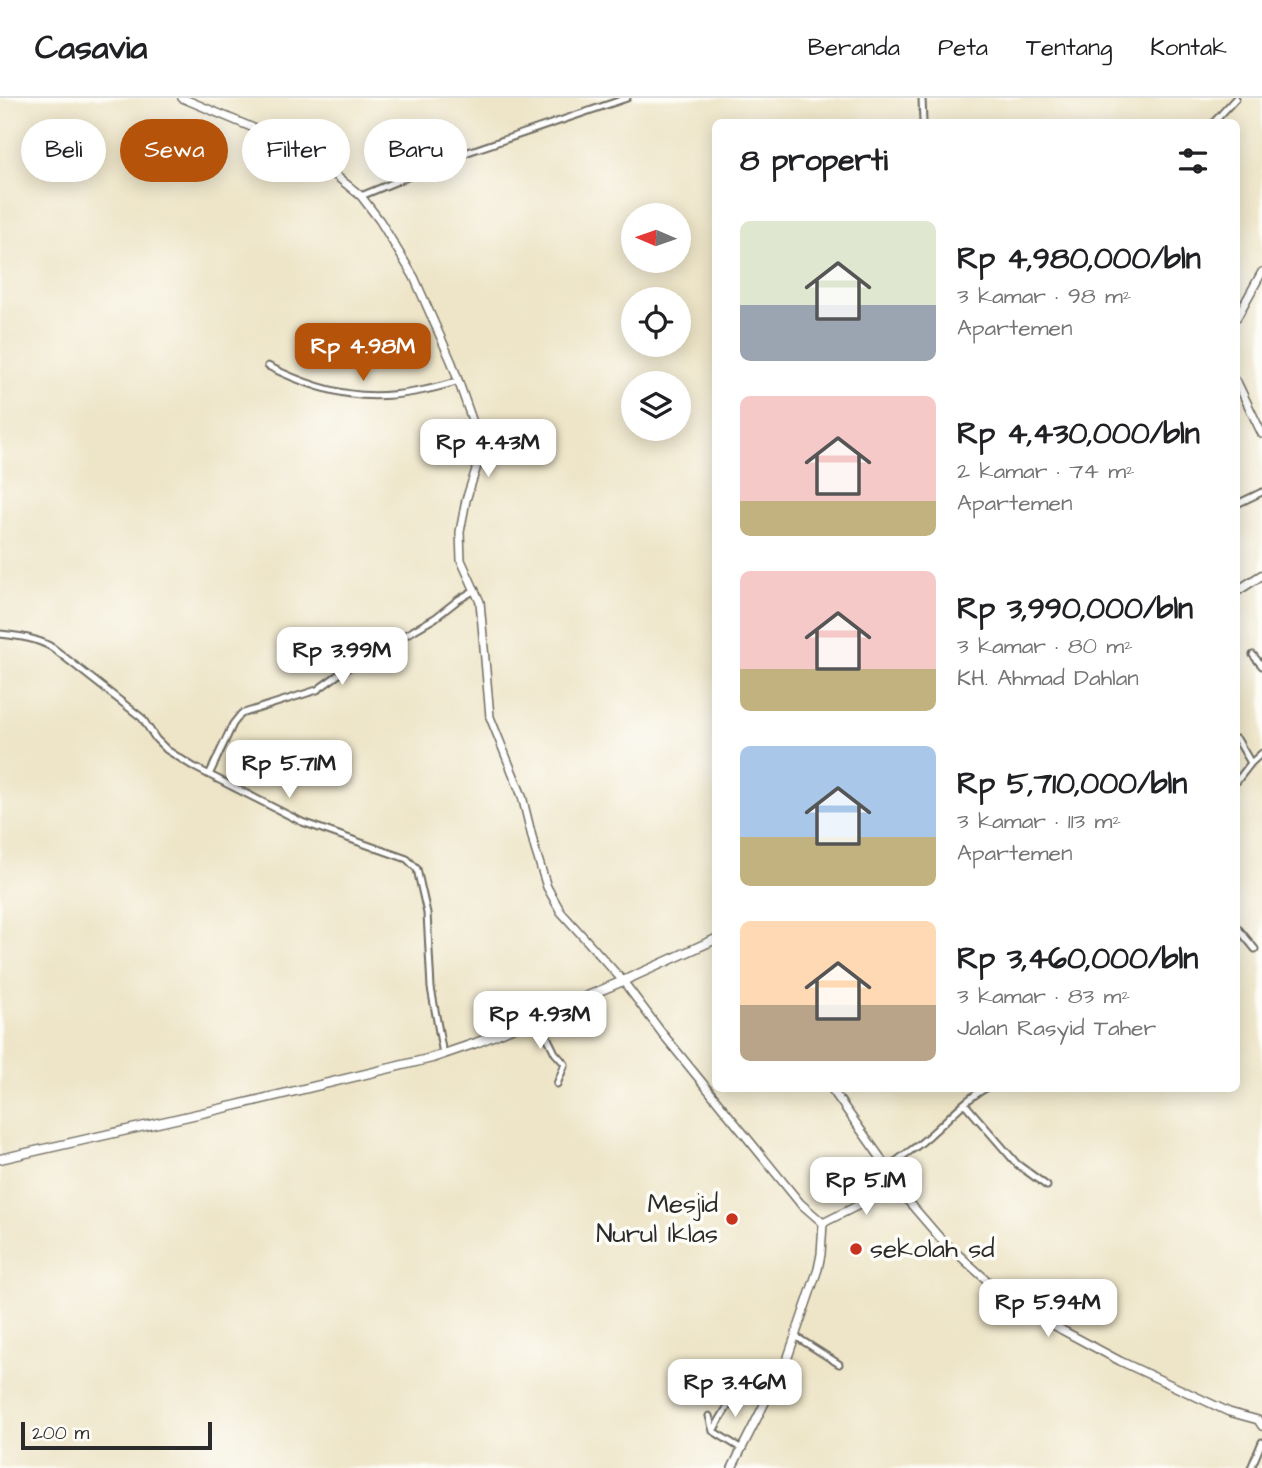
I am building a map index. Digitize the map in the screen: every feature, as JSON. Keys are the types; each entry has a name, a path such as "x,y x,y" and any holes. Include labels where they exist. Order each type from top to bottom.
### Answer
{"main road":[{"path":"1240,589 1262,575"},
{"path":"0,1159 237,1105 443,1054 476,1043 712,941"}],"street":[{"path":"182,98 195,101 287,142 317,161 361,196 380,221 414,277 460,381 472,415 479,453 460,531 461,560 475,590 482,618 489,717 523,796 547,887 561,912 623,981 800,1203 823,1223"},
{"path":"361,196 468,152 627,98"},
{"path":"922,98 923,119"},
{"path":"1217,119 1236,98"},
{"path":"1240,312 1262,272"},
{"path":"268,366 303,383 367,397 418,393 460,381"},
{"path":"1240,389 1262,434"},
{"path":"1240,503 1262,492"},
{"path":"209,775 233,724 241,714 317,690 363,654 397,640 475,590"},
{"path":"0,635 19,636 48,645 142,718 167,750 209,775 302,821 397,855 414,864 428,913 430,989 443,1054"},
{"path":"1253,655 1262,666"},
{"path":"1240,744 1251,763"},
{"path":"1240,777 1262,753"},
{"path":"1240,931 1255,949"},
{"path":"537,1016 555,1053 565,1064 557,1084"},
{"path":"834,1092 880,1157 891,1181 940,1238 1012,1301 1120,1361 1229,1412 1258,1420 1262,1426"},
{"path":"886,1170 981,1092"},
{"path":"965,1104 1017,1164 1047,1186"},
{"path":"823,1223 857,1206 891,1181"},
{"path":"733,1468 777,1382 795,1336 818,1269 823,1223"},
{"path":"795,1336 839,1364"},
{"path":"713,1431 735,1394"},
{"path":"709,1416 713,1431 742,1449"},
{"path":"1251,1468 1262,1442"}],"place":[{"name":"Mesjid Nurul Iklas","path":"732,1219"},
{"name":"sekolah sd","path":"856,1249"}]}
